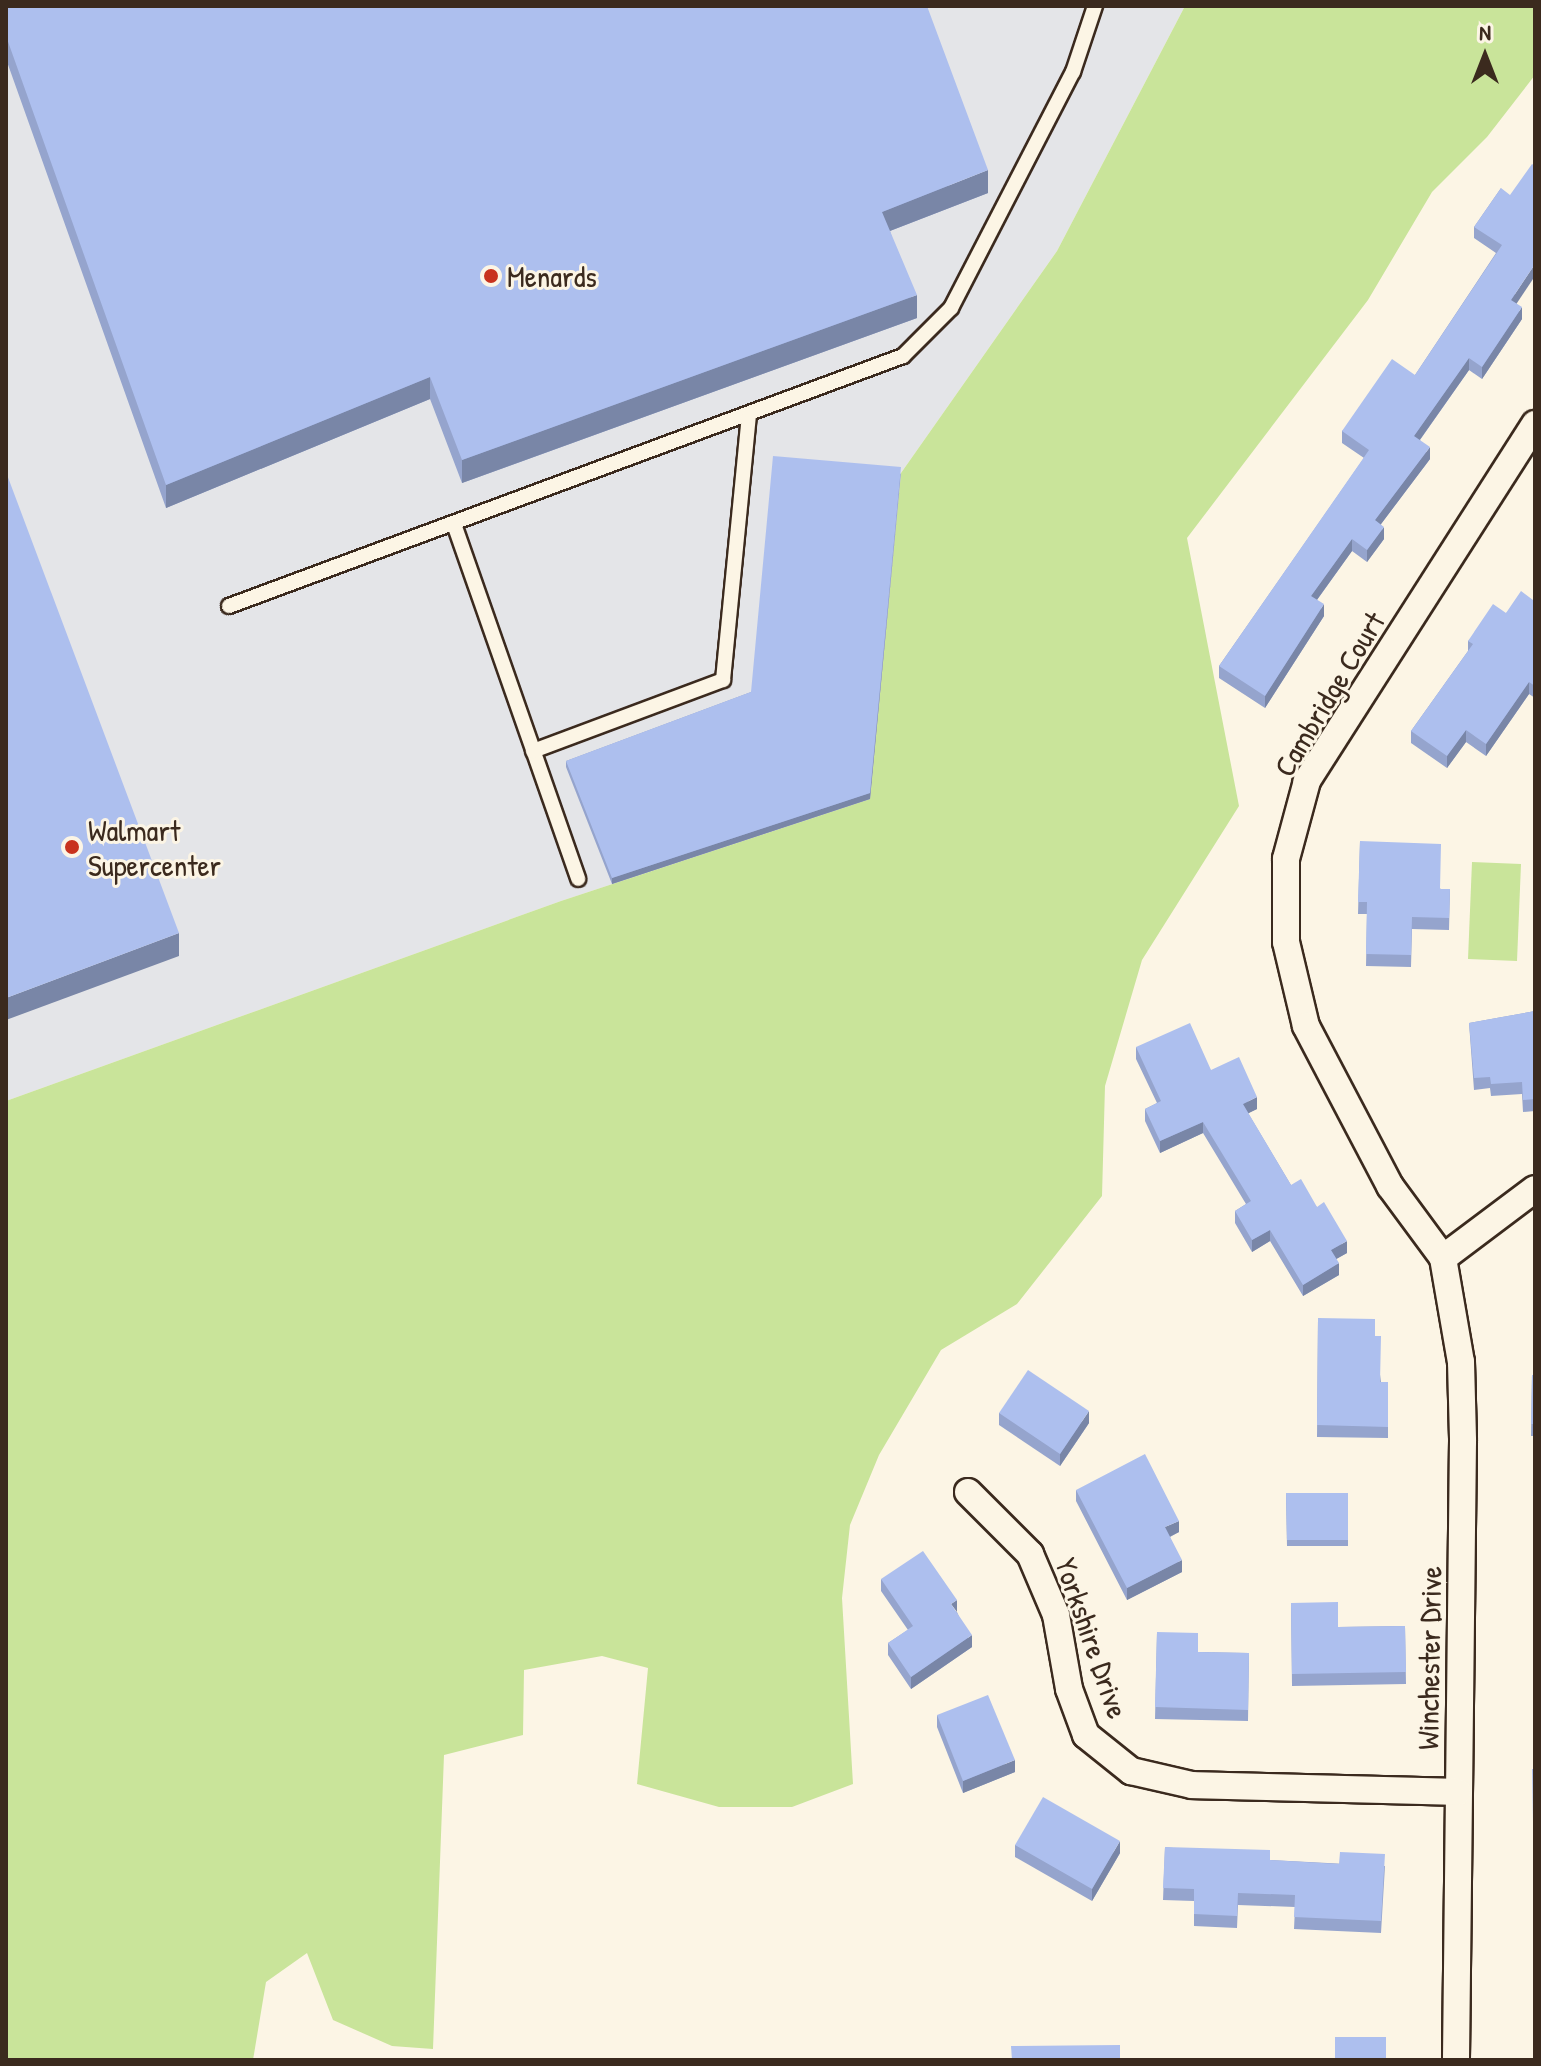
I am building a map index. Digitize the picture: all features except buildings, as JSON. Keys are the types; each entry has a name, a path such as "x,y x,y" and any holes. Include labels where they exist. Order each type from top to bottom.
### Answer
{"street":[{"name":"Cambridge Court","path":"1443,1258 1390,1186 1306,1026 1286,942 1286,859 1307,781 1535,424"},
{"path":"1443,1258 1535,1189"},
{"name":"Winchester Drive","path":"1443,1258 1462,1387 1456,2060"},
{"name":"Yorkshire Drive","path":"968,1492 1030,1554 1056,1615 1069,1689 1086,1735 1131,1771 1192,1785 1458,1792"}],"lane":[{"path":"229,606 888,365 941,322 1073,72 1095,6"},
{"path":"533,751 723,680 749,415"},
{"path":"454,524 578,879"}],"shaded area":[{"path":"6,6 1185,6 1057,251 901,473 870,799 561,901 6,1101"}],"green space":[{"path":"1185,6 1535,6 1535,75 1487,137 1432,192 1368,300 1187,538 1239,806 1142,960 1105,1086 1102,1196 1017,1304 941,1350 879,1455 850,1525 842,1598 853,1784 792,1807 719,1807 637,1784 648,1668 602,1656 524,1670 523,1735 444,1755 433,2049 392,2046 333,2020 307,1953 266,1982 253,2060 6,2060 6,1101 561,901 870,799 901,473 1057,251"},
{"path":"1472,862 1521,864 1517,961 1468,959"}],"place":[{"name":"Menards","path":"491,276"},
{"name":"Walmart Supercenter","path":"72,847"}]}
